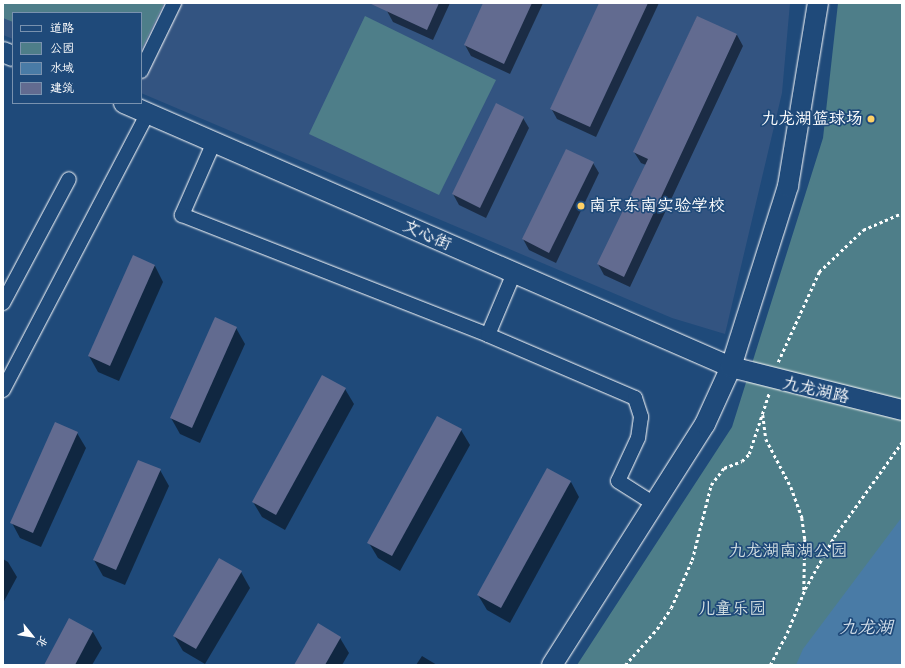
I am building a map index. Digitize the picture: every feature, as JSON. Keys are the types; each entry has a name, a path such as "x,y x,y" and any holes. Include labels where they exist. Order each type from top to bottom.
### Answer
{"street":[{"path":"142,69 174,3"},
{"path":"552,665 656,505 705,424 731,367 788,186 818,3"},
{"name":"文心街","path":"127,104 731,367"},
{"path":"3,390 148,113"},
{"path":"214,142 182,215 488,335 635,398 641,417 638,438 618,481 656,505"},
{"path":"3,302 69,179"},
{"path":"488,335 514,273"},
{"name":"九龙湖路","path":"731,367 902,410"}],"path":[{"path":"776,368 819,272 864,230 902,213"},
{"path":"625,665 657,629 671,608 692,560 711,486 724,468 742,461 749,454 771,387"},
{"path":"763,413 766,440 791,486 802,518 805,539 804,591"},
{"path":"770,665 787,633 804,591 834,537 902,442"}],"shaded area":[{"name":"南京东南实验学校","path":"3,3 790,3 782,93 725,334 672,318 142,93 142,12 12,12 12,39 3,35"}],"green space":[{"path":"3,3 164,3 142,48 142,12 12,12 12,22 3,18"},
{"name":"九龙湖南湖公园","path":"838,3 902,3 902,665 577,665 732,427 823,138"},
{"path":"365,16 496,80 439,195 309,134"}],"water":[{"name":"九龙湖","path":"902,517 902,665 796,665 803,649"}],"building":[{"path":"369,3 439,3 427,30"},
{"path":"483,3 532,3 504,64 464,45"},
{"path":"599,3 648,3 590,127 550,109"},
{"path":"697,16 737,34 624,277 597,264 648,159 633,152"},
{"path":"496,103 524,117 480,208 452,194"},
{"path":"566,149 594,162 549,253 522,239"},
{"path":"133,255 155,265 110,366 88,356"},
{"path":"215,317 237,327 192,428 170,418"},
{"path":"322,375 346,388 276,515 252,502"},
{"path":"437,416 462,429 392,556 367,543"},
{"path":"55,422 78,432 33,533 10,523"},
{"path":"138,460 161,469 116,570 93,560"},
{"path":"547,468 571,481 501,608 477,595"},
{"path":"219,558 242,571 196,649 173,636"},
{"path":"69,618 93,631 75,665 44,665"},
{"path":"318,623 341,637 325,665 294,665"}],"place":[{"name":"九龙湖篮球场","path":"871,119"},
{"name":"南京东南实验学校","path":"581,206"}],"park label":[{"name":"儿童乐园","path":"732,609"}]}
